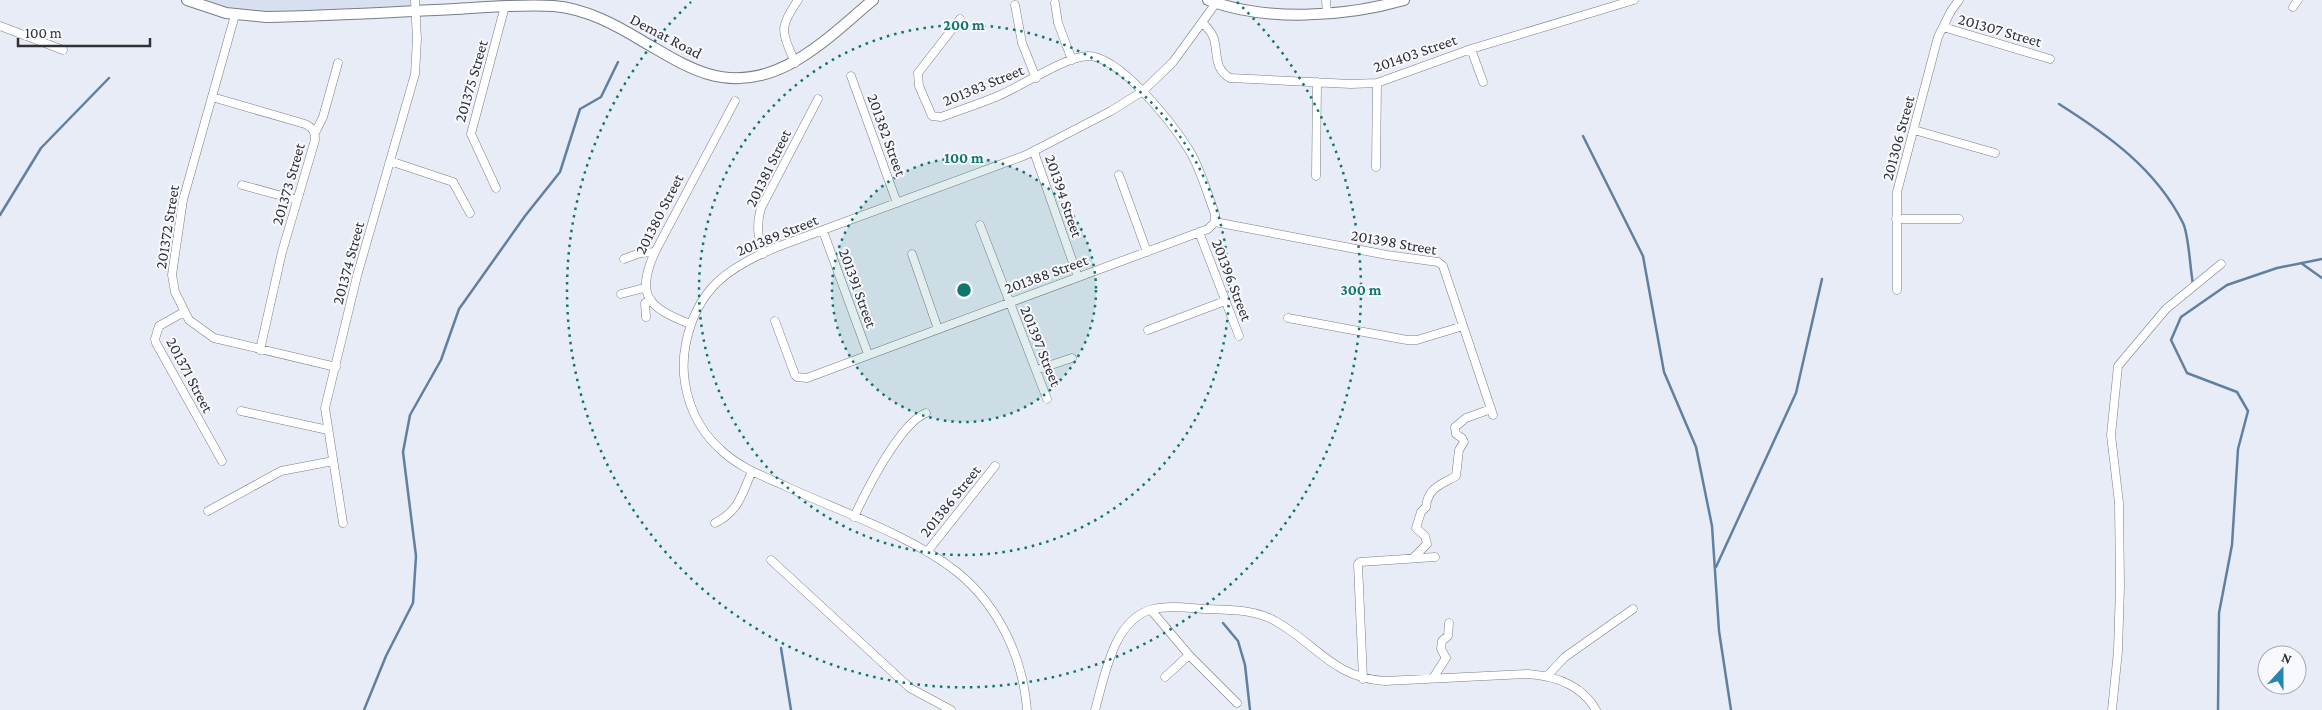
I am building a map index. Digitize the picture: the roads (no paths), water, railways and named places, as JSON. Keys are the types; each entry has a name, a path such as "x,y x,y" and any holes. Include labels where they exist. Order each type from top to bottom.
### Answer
{"street":[{"name":"Demat Road","path":"187,0 235,15 266,17 415,5 552,6 590,14 614,24 683,64 718,76 748,77 760,76 795,62 873,0"},
{"path":"795,62 785,38 784,25 786,17 798,0"},
{"path":"1326,0 1327,14"},
{"path":"1212,1 1276,13 1327,14 1358,10 1404,0"},
{"name":"201403 Street","path":"1202,22 1214,39 1221,71 1230,78 1377,83 1471,48 1608,4 1634,0"},
{"name":"201306 Street","path":"1897,290 1897,192 1943,27 1959,0"},
{"name":"201389 Street","path":"1027,710 1022,675 1015,653 998,620 973,587 958,573 927,552 752,471 720,450 700,426 688,396 683,360 690,324 698,306 715,283 737,265 1034,152 1111,111 1143,91 1182,52 1202,22 1212,1"},
{"path":"1055,3 1058,23 1072,60"},
{"name":"201374 Street","path":"343,523 325,408 354,286 416,65 415,5"},
{"name":"201375 Street","path":"496,188 470,134 505,6"},
{"path":"1015,6 1022,42 1036,78"},
{"name":"201372 Street","path":"235,15 183,200 172,275 175,292 184,312 197,327 214,338 336,367"},
{"name":"201383 Street","path":"960,19 918,73 919,86 932,116 941,117 990,99 1072,60 1089,56 1111,63 1143,91"},
{"path":"0,26 63,50"},
{"name":"201307 Street","path":"1943,27 2050,59"},
{"path":"1471,48 1482,82"},
{"path":"315,132 323,117 338,63"},
{"name":"201382 Street","path":"851,76 897,203"},
{"path":"1316,176 1317,82"},
{"path":"1376,168 1377,83"},
{"path":"1143,91 1189,150 1216,214 1215,222"},
{"name":"201373 Street","path":"212,97 305,124 315,132 315,140 280,259 260,350"},
{"name":"201381 Street","path":"762,254 757,232 757,222 761,208 818,98"},
{"name":"201380 Street","path":"644,288 648,268 655,252 734,101"},
{"path":"1914,130 1995,153"},
{"name":"201394 Street","path":"1034,152 1078,277"},
{"path":"390,161 453,182 470,213"},
{"path":"1119,175 1147,252"},
{"path":"242,185 297,200"},
{"path":"1896,219 1959,219"},
{"name":"201388 Street","path":"775,321 789,362 797,377 807,378 1208,229 1215,222"},
{"name":"201398 Street","path":"1215,222 1387,255 1438,262 1443,266 1492,412 1466,418 1455,427 1456,434 1464,442 1459,450 1456,476 1441,482 1427,498 1426,507 1421,512 1416,528 1425,536 1427,544 1413,558"},
{"name":"201397 Street","path":"980,225 1047,399"},
{"name":"201391 Street","path":"823,231 868,354"},
{"name":"201396 Street","path":"1199,232 1239,336"},
{"path":"624,259 640,253 655,252"},
{"path":"912,254 938,329"},
{"path":"2112,710 2118,651 2120,586 2119,503 2112,436 2118,366 2166,309 2221,264"},
{"path":"621,294 644,288 651,300 672,317 690,324"},
{"path":"646,317 645,303 651,300"},
{"path":"1148,330 1225,301"},
{"name":"201371 Street","path":"184,312 159,326 155,339 156,343 222,461"},
{"path":"1288,318 1407,340 1417,340 1463,326"},
{"path":"1036,370 1072,358"},
{"path":"241,410 328,430"},
{"path":"854,517 875,473 914,419 926,413"},
{"path":"208,511 281,470 333,461"},
{"name":"201386 Street","path":"927,552 995,466"},
{"path":"715,523 732,512 736,507 752,471"},
{"path":"1363,679 1358,564 1360,562 1435,557"},
{"path":"771,560 910,688 951,710"},
{"path":"1095,710 1120,634 1133,618 1151,610 1166,608 1238,610 1264,616 1277,622 1341,670 1363,679 1385,681 1528,674 1547,676 1565,682 1580,691 1596,710"},
{"path":"1547,676 1565,657 1633,609"},
{"path":"1151,610 1189,655 1237,703"},
{"path":"1433,678 1446,658 1441,649 1442,641 1448,636 1449,623"},
{"path":"1165,677 1189,655"}],"waterway":[{"path":"364,710 386,656 413,603 416,556 403,452 410,415 441,360 459,309 525,216 560,172 580,109 601,97 618,62"},
{"path":"0,215 41,148 109,78"},
{"path":"2059,104 2113,141 2145,170 2159,186 2172,204 2185,228 2193,284"},
{"path":"1583,136 1643,256 1664,372 1696,447 1712,526 1719,631 1731,710"},
{"path":"2218,710 2219,613 2232,545 2238,449 2248,411 2237,392 2187,373 2171,340 2181,317 2227,285 2277,268 2322,259"},
{"path":"2301,263 2322,278"},
{"path":"1716,567 1796,393 1822,279"},
{"path":"1223,623 1238,641 1245,665 1250,710"},
{"path":"781,648 791,710"}]}
